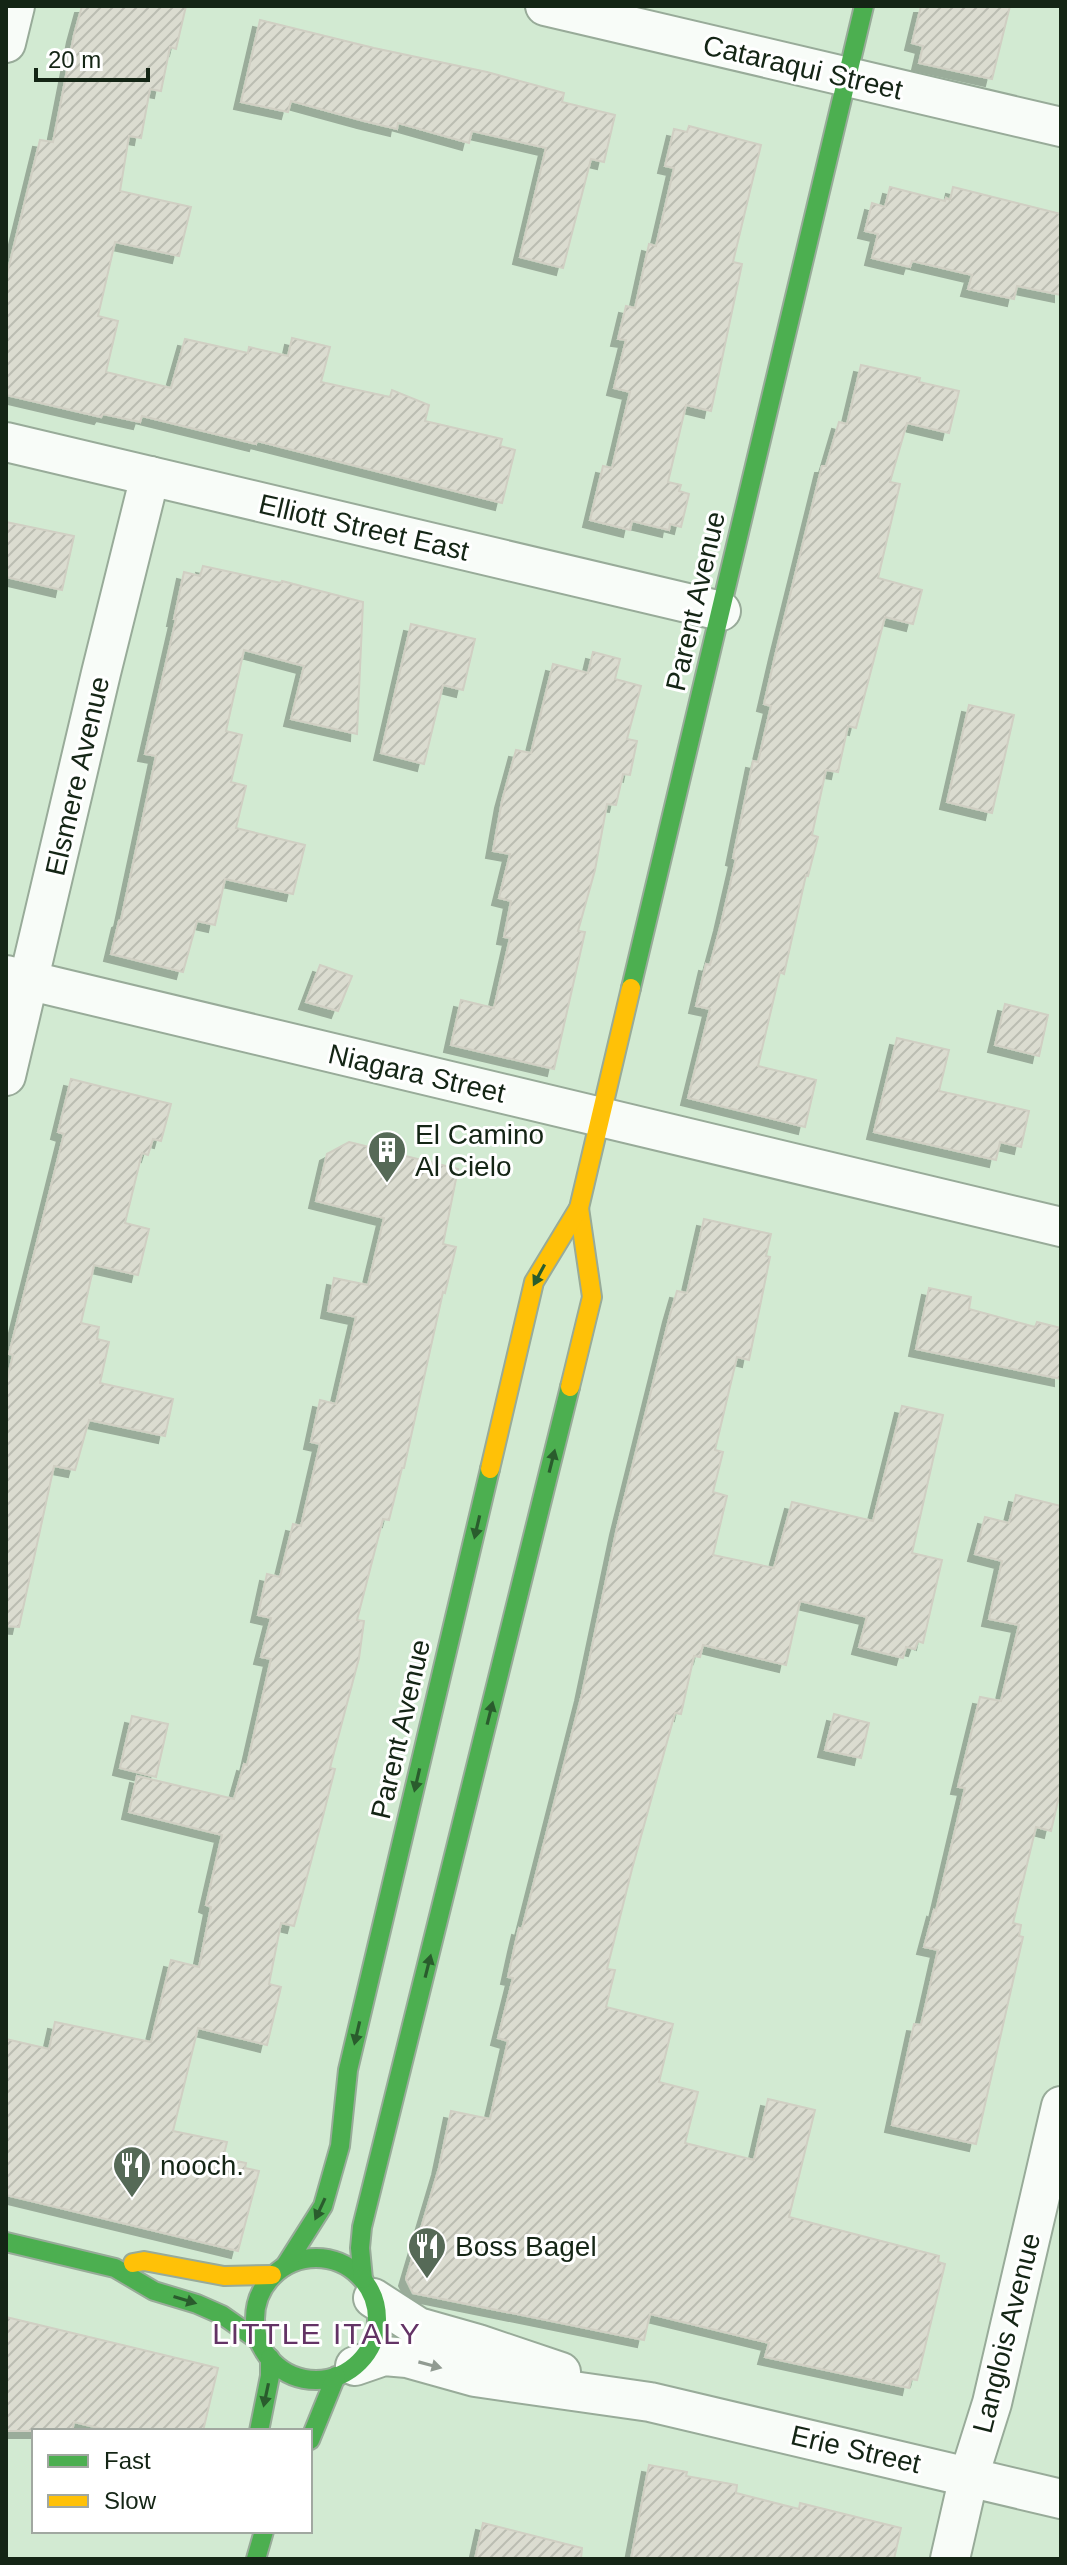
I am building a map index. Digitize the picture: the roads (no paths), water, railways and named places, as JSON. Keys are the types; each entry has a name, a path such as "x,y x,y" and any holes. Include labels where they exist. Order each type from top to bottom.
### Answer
{"street":[{"path":"6,43 15,6"},
{"name":"Cataraqui Street","path":"545,6 1061,127"},
{"name":"Parent Avenue","path":"279,2270 323,2206 337,2158 348,2070 399,1884 477,1557 534,1282 579,1208 864,6"},
{"name":"Elliott Street East","path":"6,442 721,611"},
{"name":"Elsmere Avenue","path":"6,1076 17,978 150,476"},
{"name":"Niagara Street","path":"17,978 1061,1227"},
{"name":"Parent Avenue","path":"368,2289 360,2248 362,2227 518,1568 592,1297 579,1208"},
{"name":"Langlois Avenue","path":"950,2559 969,2476 992,2403 1061,2106"},
{"path":"6,2242 115,2268 154,2291 222,2315 259,2341 270,2358 294,2376 315,2380 346,2371"},
{"path":"115,2268 144,2261 251,2279 305,2258 326,2258 346,2266 368,2289 376,2308 376,2330 368,2350 346,2371 312,2436"},
{"path":"259,2341 255,2320 258,2299 279,2270"},
{"name":"Erie Street","path":"368,2289 418,2327 650,2402"},
{"name":"Erie Street","path":"346,2371 384,2356 407,2358 475,2377 650,2402 1061,2499"},
{"path":"259,2429 270,2376 270,2358"},
{"path":"256,2559 262,2533"}],"place":[{"name":"El Camino Al Cielo","path":"387,1184"},
{"name":"nooch.","path":"132,2199"},
{"name":"Boss Bagel","path":"427,2280"}],"district":[{"name":"LITTLE ITALY","path":"317,2334"}]}
